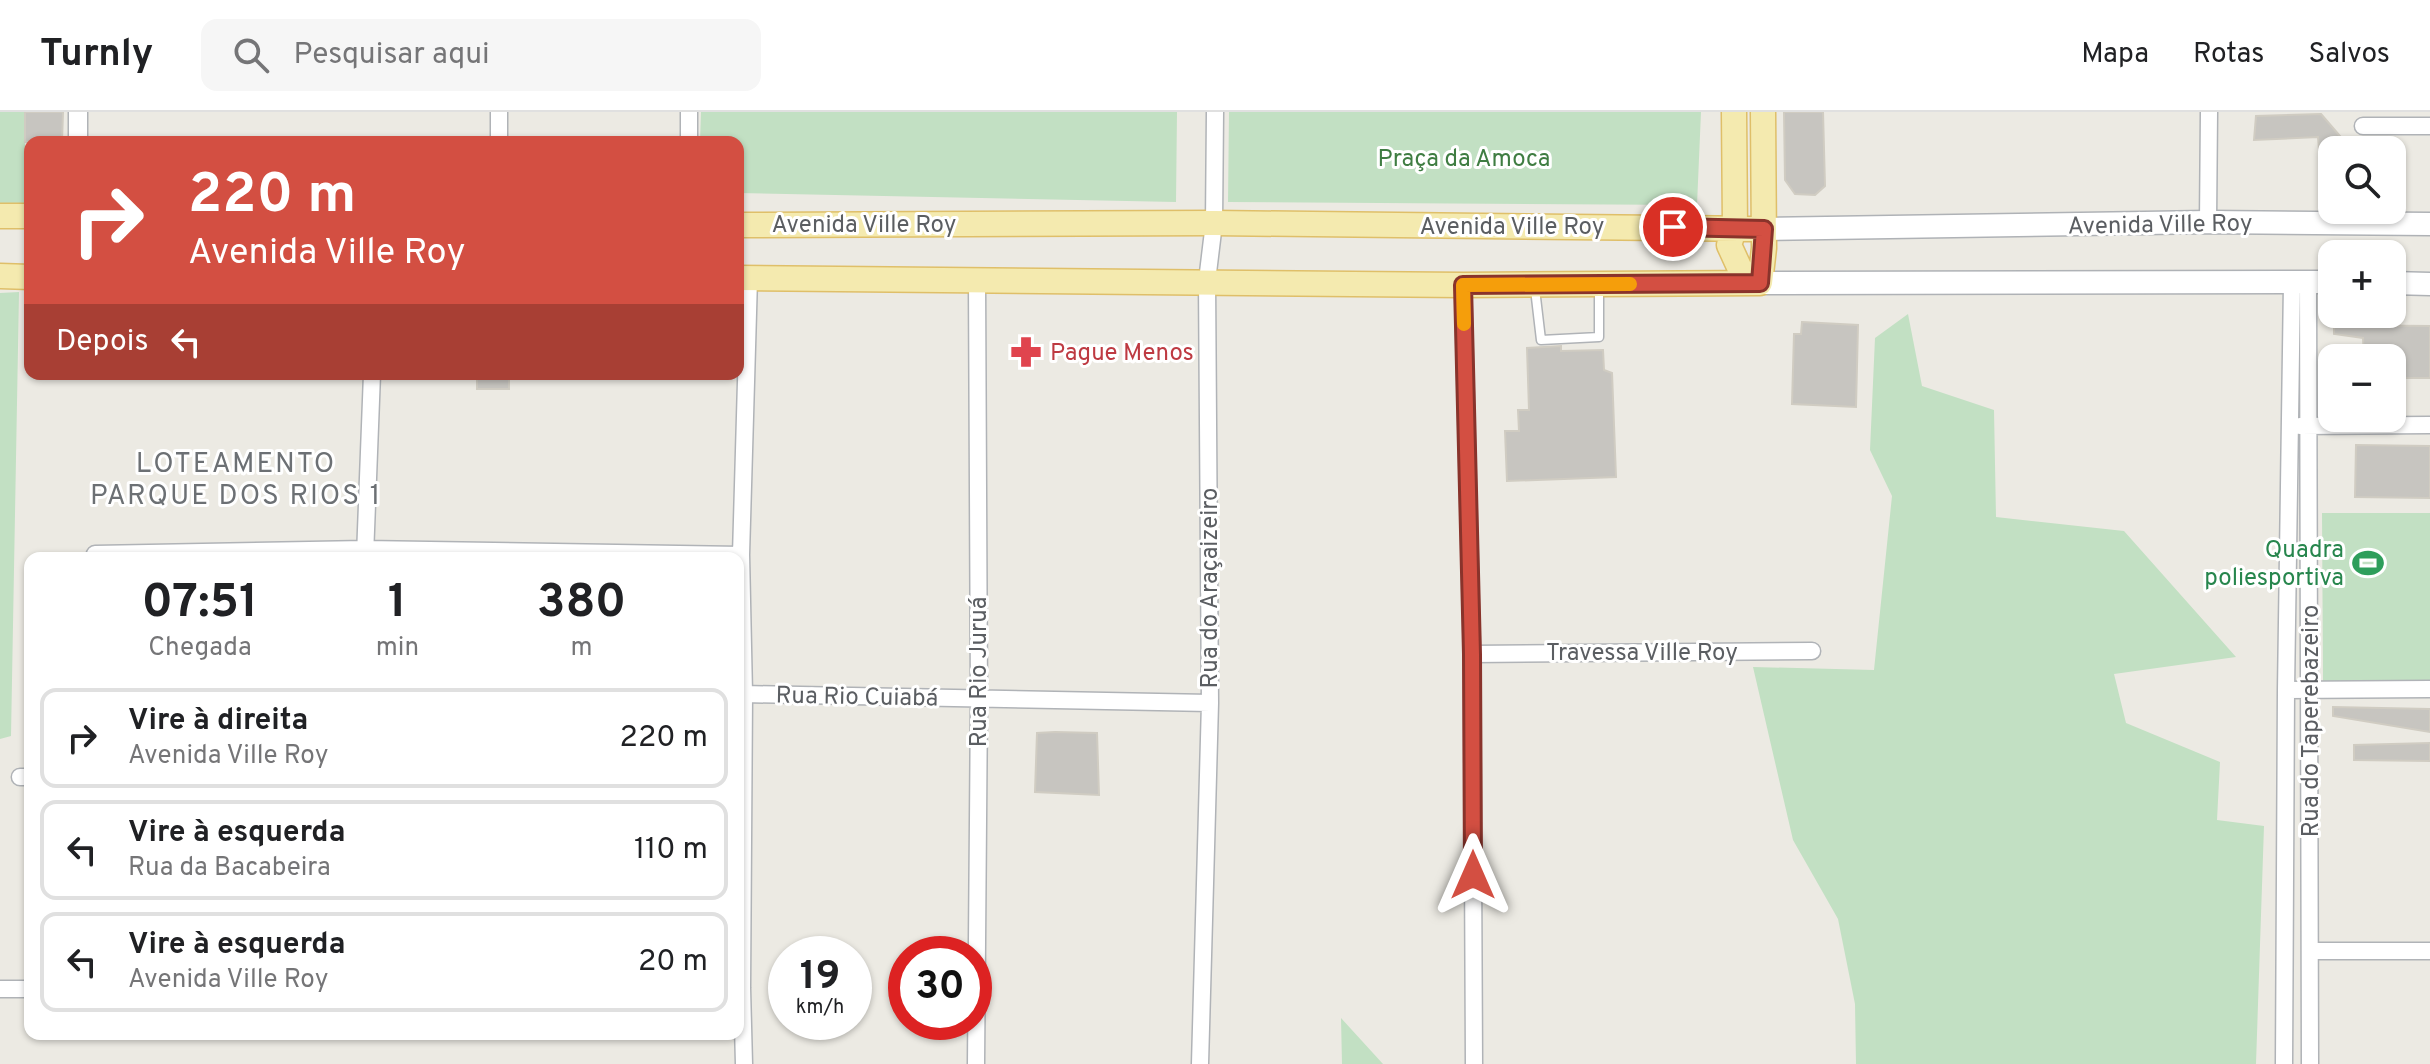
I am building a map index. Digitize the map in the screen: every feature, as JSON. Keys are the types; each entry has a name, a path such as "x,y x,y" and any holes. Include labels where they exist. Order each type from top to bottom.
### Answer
{"main road":[{"path":"1734,112 1735,227 1729,245 1753,283"},
{"path":"1753,283 1764,229 1763,112"},
{"path":"0,216 24,216"},
{"name":"Avenida Ville Roy","path":"744,225 1214,223 1764,229 2208,222 2430,224"},
{"path":"0,276 24,277"},
{"path":"744,278 1463,285 2318,282"},
{"path":"2406,283 2430,284"}],"street":[{"path":"78,112 78,136"},
{"path":"499,112 499,136"},
{"path":"689,112 689,136"},
{"name":"Rua do Araçaizeiro","path":"1200,1064 1210,703 1207,281 1214,223 1215,112"},
{"path":"2208,222 2209,112"},
{"path":"2363,126 2430,126"},
{"name":"Rua Rio Juruá","path":"976,1064 979,699 977,281"},
{"name":"Rua do Taperebazeiro","path":"2300,282 2309,426 2310,1064"},
{"name":"Rua do Taperebazeiro","path":"2284,1064 2291,426 2300,282"},
{"path":"1463,285 1472,654 1474,1064"},
{"path":"365,552 372,380"},
{"path":"741,552 743,380"},
{"path":"2291,426 2430,425"},
{"name":"Travessa Ville Roy","path":"1472,654 1812,651"},
{"path":"2286,690 2430,689"},
{"name":"Rua Rio Cuiabá","path":"744,694 1210,703"},
{"path":"2311,951 2430,951"},
{"path":"0,989 24,989"},
{"path":"743,1040 744,1064"}],"lane":[{"path":"1535,284 1541,340 1599,337 1599,284"}],"green space":[{"path":"0,112 25,112 24,207 0,207"},
{"path":"701,112 1177,112 1176,202 744,193 744,136 700,136"},
{"name":"Praça da Amoca","path":"1229,112 1701,112 1697,205 1228,202"},
{"path":"19,292 11,736 0,739 0,293"},
{"path":"1908,314 1922,386 1994,410 1996,517 2124,531 2236,657 2114,674 2126,723 2220,762 2217,820 2264,826 2256,1064 1856,1064 1855,1004 1838,919 1793,840 1753,667 1874,670 1892,496 1870,450 1875,338"},
{"path":"2322,513 2430,513 2430,681 2323,681"},
{"path":"1341,1018 1383,1064 1342,1064"}],"building":[{"path":"25,112 63,112 62,136 25,136"},
{"path":"1784,112 1823,112 1825,186 1815,195 1795,194 1785,180"},
{"path":"2321,114 2340,136 2254,140 2256,116"},
{"path":"1802,322 1858,325 1856,407 1792,404 1794,334 1801,334"},
{"path":"2430,326 2430,378 2406,378 2406,344 2363,344 2363,338 2334,334 2334,328"},
{"path":"1561,346 1561,351 1603,350 1604,370 1612,373 1616,477 1507,481 1505,431 1519,431 1518,410 1529,410 1527,348"},
{"path":"477,380 509,380 509,389 477,389"},
{"path":"2356,445 2430,446 2430,498 2355,497"},
{"path":"2333,707 2430,709 2430,732 2333,716"},
{"path":"1037,733 1097,733 1099,795 1035,792"},
{"path":"2430,743 2430,761 2354,760 2354,745"}],"slow traffic":[{"path":"1464,324 1463,285 1630,284"}],"place":[{"name":"Pague Menos","path":"1026,352"},
{"name":"Quadra poliesportiva","path":"2368,563"}],"district":[{"name":"LOTEAMENTO PARQUE DOS RIOS 1","path":"236,478"}],"route":[{"path":"1473,875 1472,654 1463,285 1760,283 1764,229 1673,227"}]}
